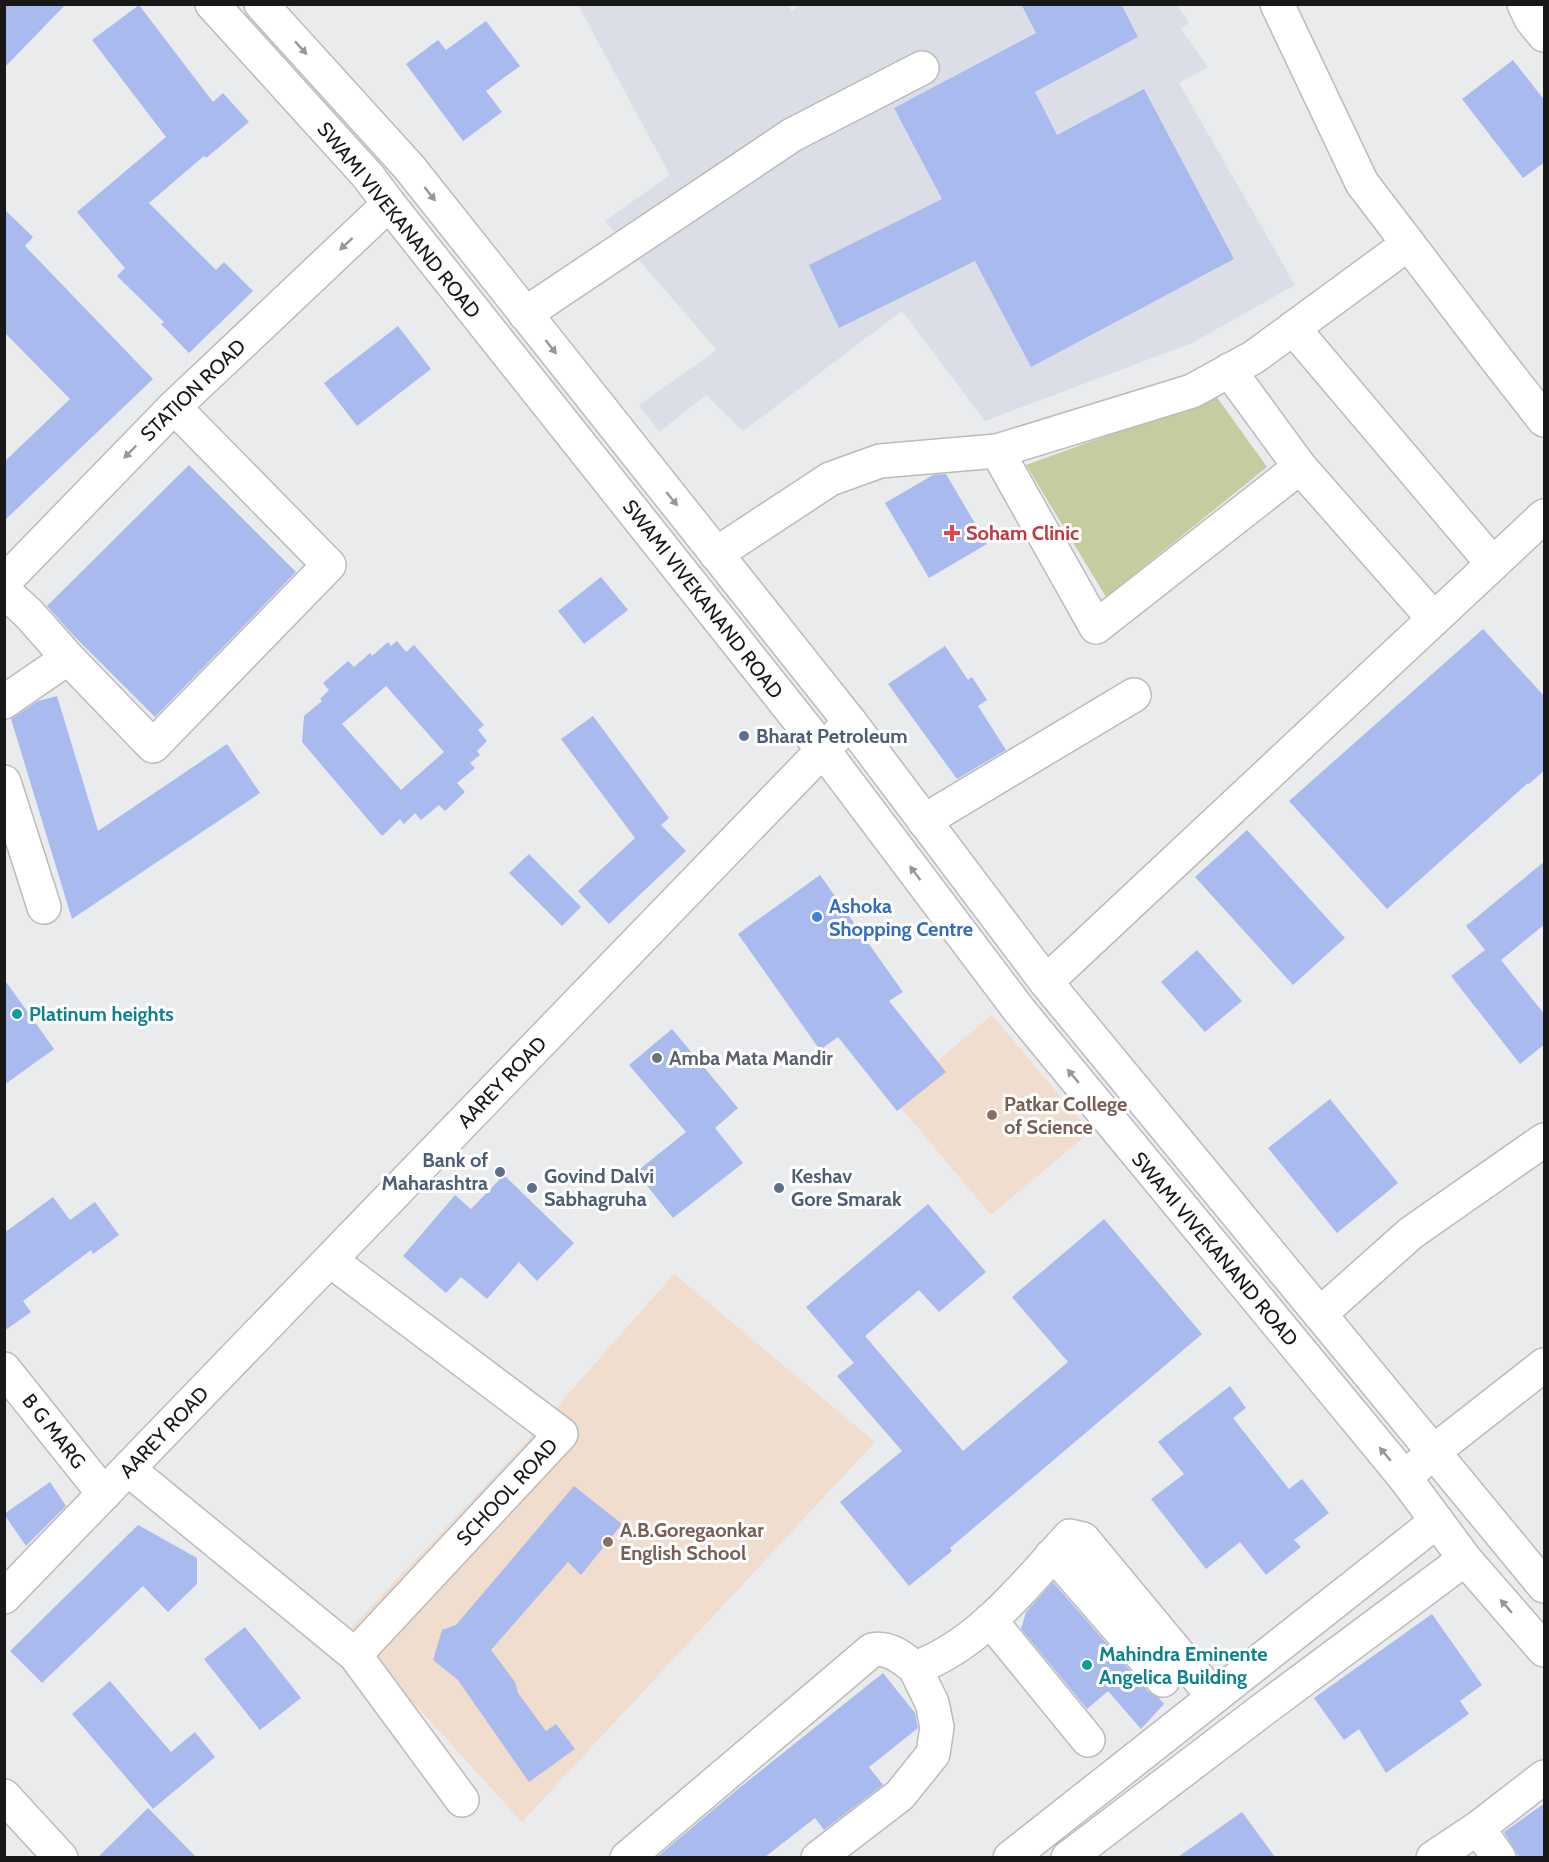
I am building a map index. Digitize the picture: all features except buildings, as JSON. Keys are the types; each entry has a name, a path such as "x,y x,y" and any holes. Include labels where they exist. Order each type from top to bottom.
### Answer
{"street":[{"name":"SWAMI VIVEKANAND ROAD","path":"212,4 368,176 823,750 1019,1010 1405,1478 1465,1558 1545,1650"},
{"name":"SWAMI VIVEKANAND ROAD","path":"261,4 395,151 850,722 1046,982 1545,1586"},
{"path":"1277,4 1362,183 1545,420"},
{"path":"1524,4 1531,19 1545,35"},
{"path":"525,314 792,135 922,68"},
{"name":"STATION ROAD","path":"4,582 174,407 388,204"},
{"path":"716,554 830,479 880,461 997,451 1192,391 1254,357 1408,244"},
{"path":"1293,328 1493,564"},
{"path":"1229,370 1300,468 1434,619"},
{"path":"4,591 29,614 153,746 329,565 174,407"},
{"path":"997,451 1096,627 1300,468"},
{"path":"1046,982 1545,516"},
{"path":"4,702 68,658"},
{"path":"924,821 1134,695"},
{"name":"AAREY ROAD","path":"4,1597 850,722"},
{"path":"4,782 44,907"},
{"path":"1320,1314 1411,1233 1545,1140"},
{"name":"SCHOOL ROAD","path":"330,1260 561,1434 355,1655"},
{"path":"1405,1478 1433,1452 1545,1365"},
{"name":"B G MARG","path":"4,1369 104,1494"},
{"path":"128,1469 355,1655 462,1800"},
{"path":"1010,1857 1437,1521"},
{"path":"915,1668 934,1661 975,1635 1070,1536 1083,1539 1214,1697"},
{"path":"1051,1557 1064,1566 1163,1680"},
{"path":"1068,1857 1465,1558"},
{"path":"990,1620 1088,1740"},
{"path":"627,1857 872,1650 881,1648 901,1657 915,1668 932,1703 937,1727 933,1754 900,1795 818,1857"},
{"path":"1433,1857 1478,1828 1544,1780"},
{"path":"4,1796 61,1857"},
{"path":"1478,1828 1499,1857"}],"shaded area":[{"path":"787,4 792,11 802,4 1177,5 1189,22 1181,29 1208,67 1179,83 1295,285 1192,343 985,421 902,311 743,431 706,395 659,432 639,405 717,350 605,221 670,175 578,5"},
{"name":"Patkar College of Science","path":"992,1015 1090,1132 991,1215 893,1098"},
{"name":"A.B.Goregaonkar English School","path":"674,1274 875,1442 522,1822 348,1631 517,1452"}],"green space":[{"path":"1216,396 1267,467 1106,597 1026,465"}],"place":[{"name":"Soham Clinic","path":"952,533"},
{"name":"Bharat Petroleum","path":"744,736"},
{"name":"Ashoka Shopping Centre","path":"817,917"},
{"name":"Platinum heights","path":"17,1014"},
{"name":"Amba Mata Mandir","path":"657,1058"},
{"name":"Patkar College of Science","path":"992,1115"},
{"name":"Bank of Maharashtra","path":"500,1172"},
{"name":"Govind Dalvi Sabhagruha","path":"532,1188"},
{"name":"Keshav Gore Smarak","path":"779,1188"},
{"name":"A.B.Goregaonkar English School","path":"608,1542"},
{"name":"Mahindra Eminente Angelica Building","path":"1087,1665"}]}
